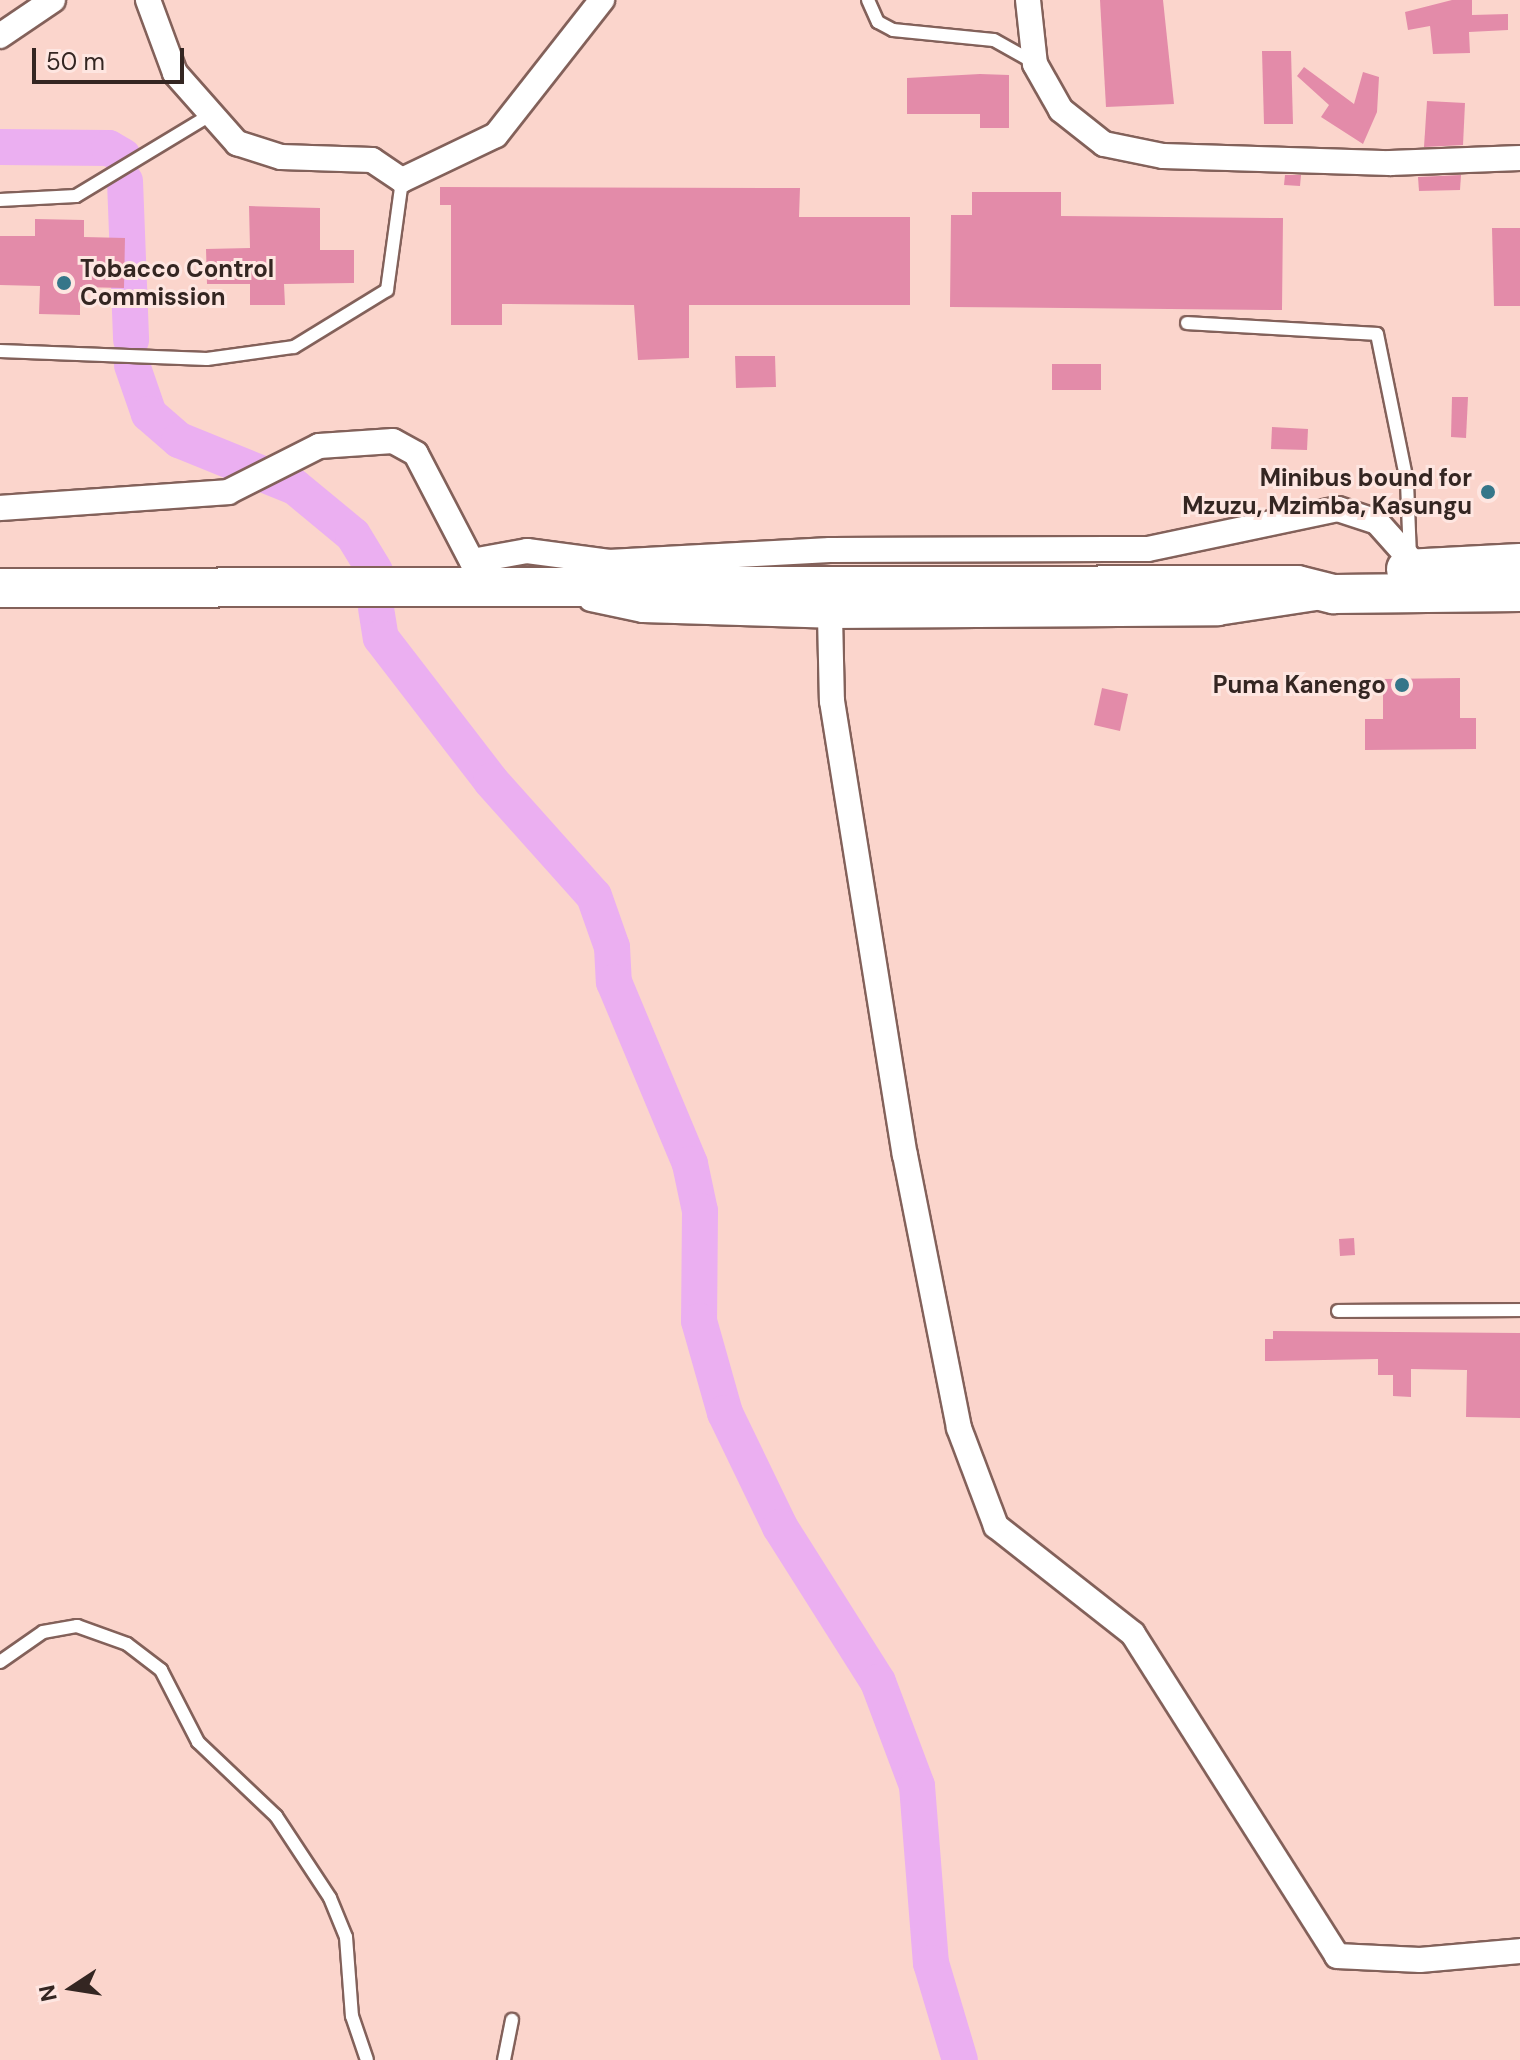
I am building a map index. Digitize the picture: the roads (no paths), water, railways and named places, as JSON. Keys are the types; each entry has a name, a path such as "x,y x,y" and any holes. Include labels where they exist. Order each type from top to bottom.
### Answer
{"highway":[{"path":"1297,585 1330,573 1414,564 1520,563"},
{"path":"0,588 479,575 546,590 1297,585 1334,594 1520,592"}],"street":[{"path":"0,36 53,0"},
{"path":"148,0 175,73 207,117 258,152 372,160 402,180 496,135 602,0"},
{"path":"1028,0 1035,64 1061,110 1104,144 1163,156 1390,163 1520,158"},
{"path":"0,508 228,492 319,446 393,441 416,454 479,575 527,551 609,562 830,550 1148,549 1338,509 1377,522 1414,564"},
{"path":"546,590 643,610 830,616 1218,613 1334,594"},
{"path":"830,616 832,701 905,1155 959,1428 996,1526 1133,1634 1337,1956 1420,1960 1520,1951"}],"lane":[{"path":"868,0 878,22 893,30 994,40 1035,64"},
{"path":"0,200 76,196 207,117"},
{"path":"0,351 207,359 294,347 387,290 402,180"},
{"path":"1187,323 1377,334 1407,482 1414,564"},
{"path":"1338,1311 1520,1310"},
{"path":"0,1662 31,1638 77,1626 127,1644 161,1670 198,1742 276,1816 330,1898 346,1937 352,2016 367,2060"},
{"path":"504,2060 512,2020"}],"waterway":[{"path":"0,147 109,148 123,156"},
{"path":"125,181 131,340"},
{"path":"132,365 149,414 179,440 295,487 353,535 375,571"},
{"path":"376,608 381,638 491,781 594,896 612,947 614,982 690,1164 700,1211 699,1321 725,1413 780,1527 878,1682 917,1786 931,1963 960,2060"}],"place":[{"name":"Tobacco Control Commission","path":"64,283"},
{"name":"Minibus bound for Mzuzu, Mzimba, Kasungu","path":"1488,492"},
{"name":"Puma Kanengo","path":"1402,685"}]}
